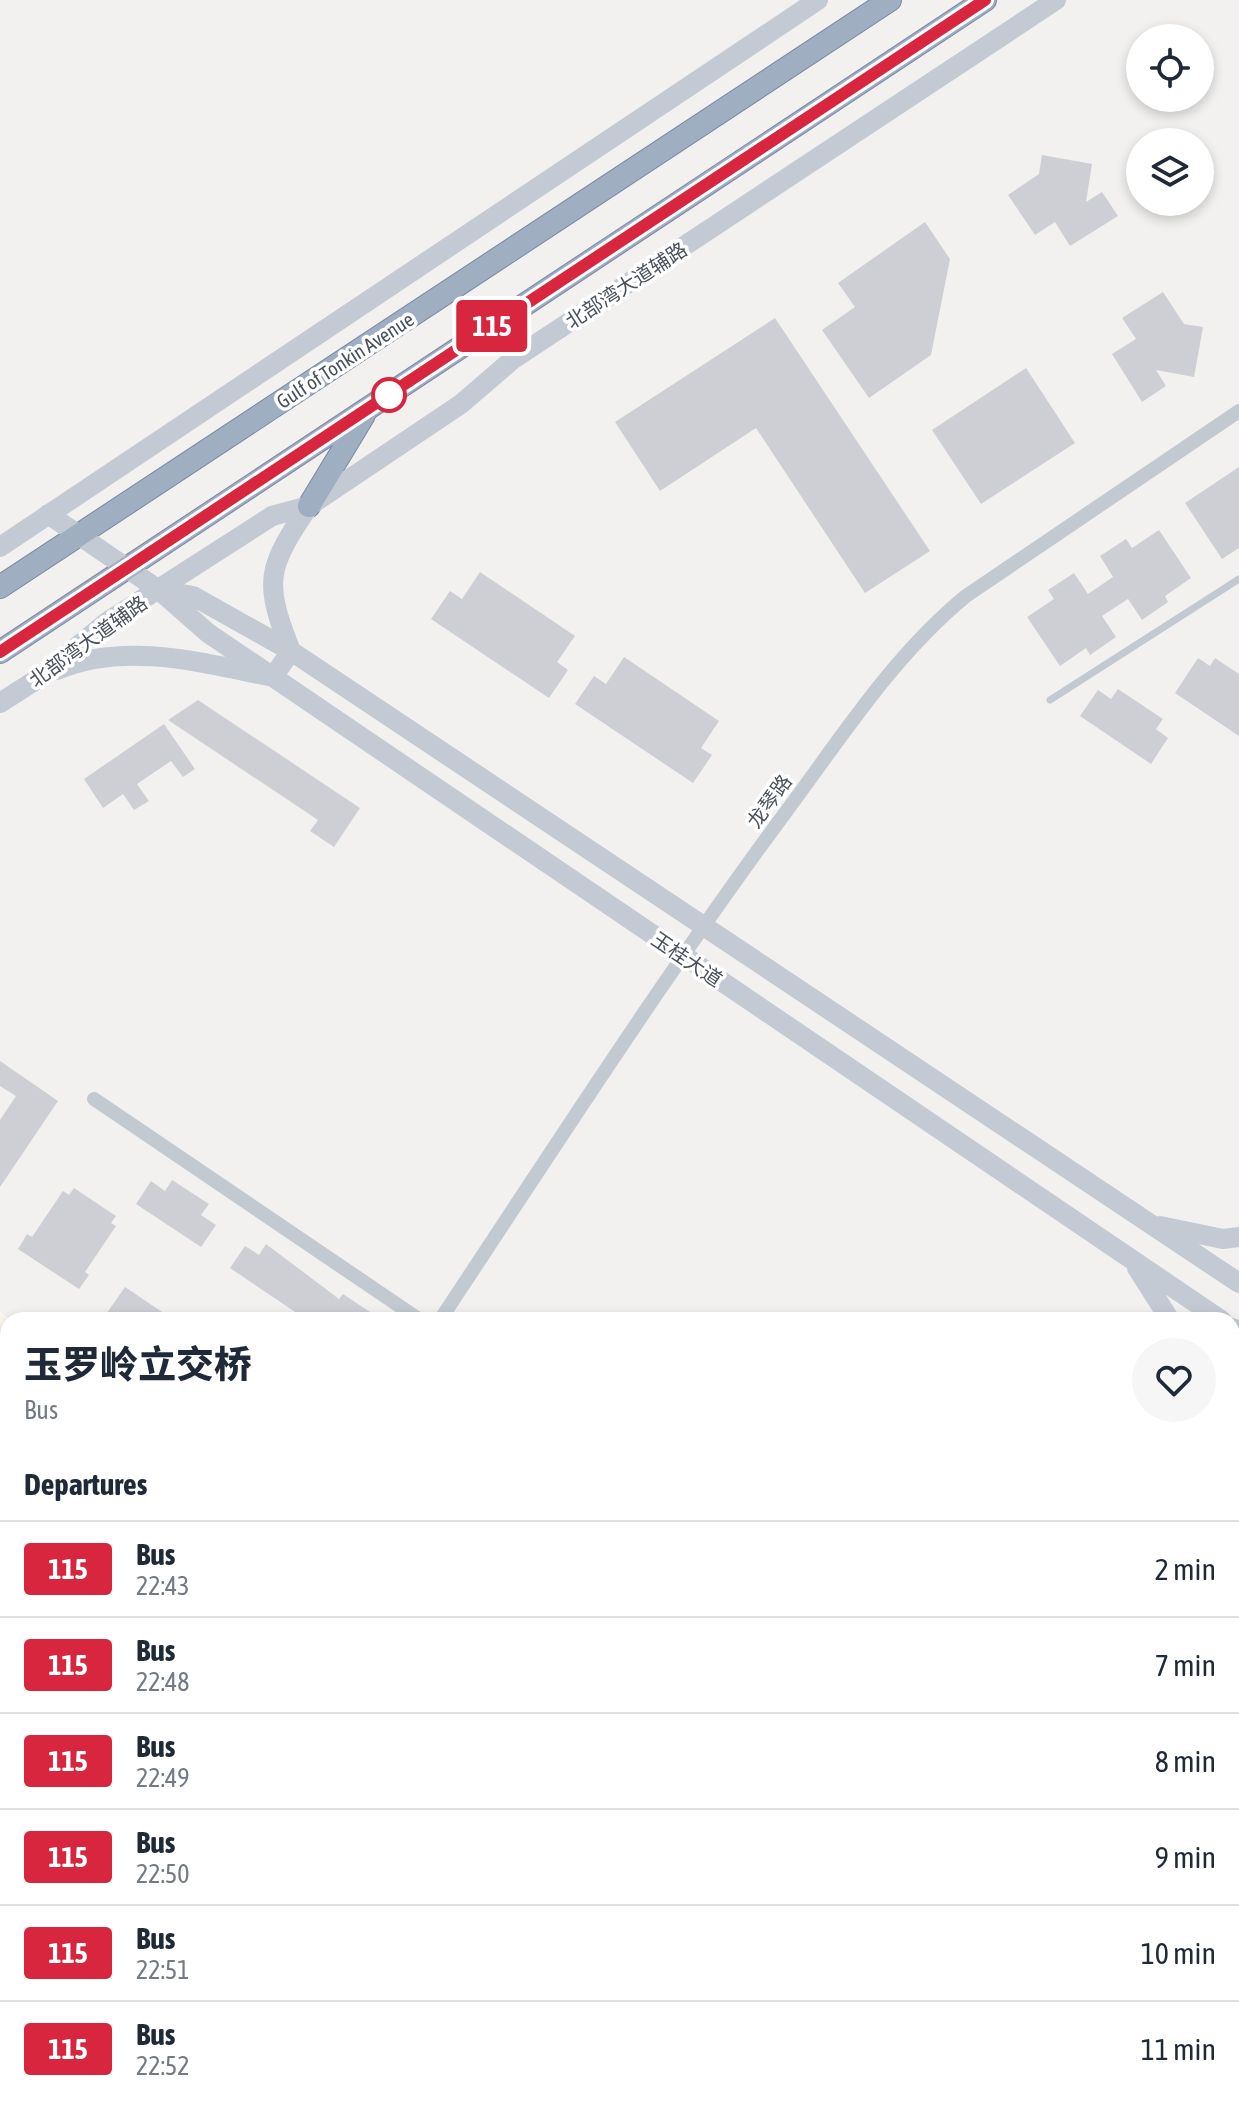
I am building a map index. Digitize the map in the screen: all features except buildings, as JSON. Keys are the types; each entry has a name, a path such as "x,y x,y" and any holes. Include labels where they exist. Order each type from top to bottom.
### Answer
{"highway":[{"name":"Gulf of Tonkin Avenue","path":"0,587 890,0"},
{"path":"0,652 985,0"},
{"path":"309,506 367,409"}],"main road":[{"path":"0,547 818,0"},
{"name":"北部湾大道辅路","path":"0,703 39,678 107,622 272,516 309,506 461,404 512,360 1056,0"},
{"path":"39,678 79,661 172,656 273,677 291,651 273,605 272,570 309,506"},
{"name":"玉桂大道","path":"48,514 159,590 208,633 1209,1312"},
{"name":"玉桂大道","path":"159,590 193,596 291,651 1239,1283"},
{"path":"1150,1224 1223,1239 1239,1237"},
{"path":"1130,1259 1165,1312"}],"street":[{"name":"龙琴路","path":"445,1312 702,925 890,671 935,622 966,596 1239,411"},
{"path":"94,1099 408,1312"}],"lane":[{"path":"1050,700 1239,579"}],"bus line":[{"name":"115","path":"0,652 985,0"}]}
